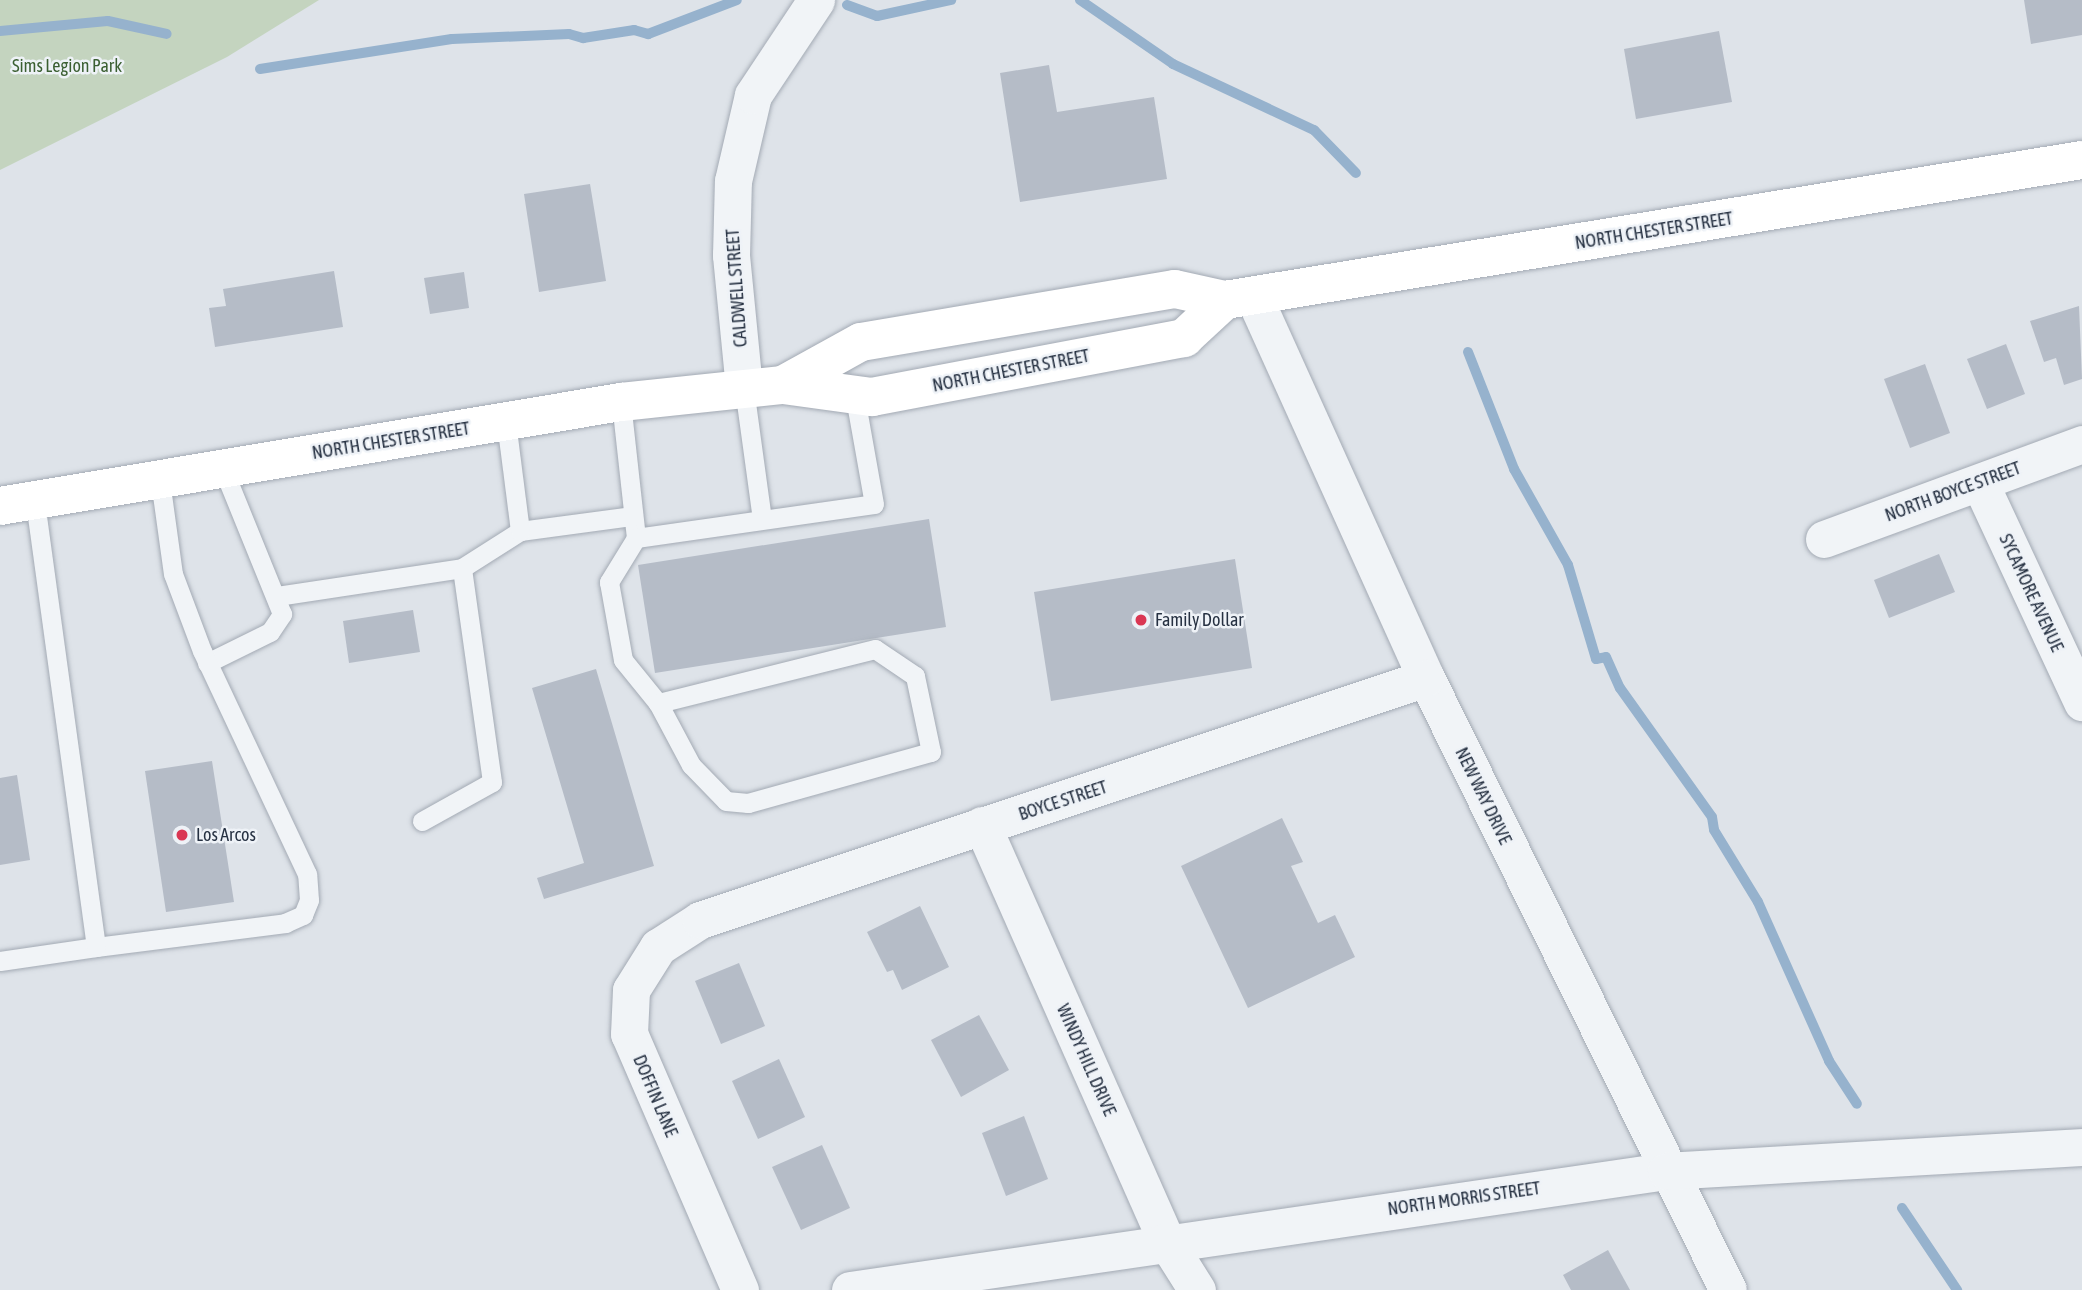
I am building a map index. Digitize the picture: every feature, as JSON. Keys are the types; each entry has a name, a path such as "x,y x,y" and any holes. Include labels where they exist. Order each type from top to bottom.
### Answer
{"main road":[{"name":"NORTH CHESTER STREET","path":"783,385 861,342 1175,289 1239,298 2082,160"},
{"name":"NORTH CHESTER STREET","path":"17,503 621,402 783,385 854,392 872,397 1184,338 1239,298"}],"street":[{"name":"CALDWELL STREET","path":"744,388 731,256 733,181 753,95 816,0"},
{"name":"NEW WAY DRIVE","path":"1239,298 1666,1171 1728,1290"},
{"name":"NORTH BOYCE STREET","path":"1824,539 1980,484 2082,444"},
{"name":"SYCAMORE AVENUE","path":"1980,484 2082,702"},
{"name":"BOYCE STREET","path":"700,920 1426,678"},
{"name":"WINDY HILL DRIVE","path":"982,825 1166,1241 1197,1290"},
{"name":"DOFFIN LANE","path":"700,920 657,947 631,990 629,1034 740,1290"},
{"name":"NORTH MORRIS STREET","path":"850,1290 1166,1241 1666,1171 2082,1147"}],"lane":[{"path":"744,388 762,519"},
{"path":"636,538 874,504 854,392"},
{"path":"621,402 636,538 609,582 623,660 658,703 691,765 726,801 748,803 931,752 915,676 875,649 658,703"},
{"path":"506,422 520,531"},
{"path":"207,663 278,624 282,614 277,596 223,469"},
{"path":"0,961 285,923 303,915 309,900 307,874 207,663 173,574 160,480"},
{"path":"17,503 96,947"},
{"path":"277,596 461,568 520,531 634,516"},
{"path":"422,821 492,782 461,568"}],"green space":[{"name":"Sims Legion Park","path":"0,0 319,0 227,57 0,170"}],"building":[{"path":"2024,0 2082,0 2082,35 2031,44"},
{"path":"1719,31 1732,102 1636,119 1624,49"},
{"path":"1049,65 1057,112 1154,97 1167,179 1020,202 1000,73"},
{"path":"590,184 606,281 539,292 524,194"},
{"path":"334,271 343,327 215,347 209,308 226,306 223,289"},
{"path":"464,272 469,308 430,314 424,278"},
{"path":"2079,306 2082,379 2064,385 2056,358 2044,362 2030,321"},
{"path":"2006,344 2025,394 1987,409 1967,359"},
{"path":"1925,364 1950,433 1910,448 1884,379"},
{"path":"929,519 946,627 655,673 638,565"},
{"path":"1939,554 1955,592 1889,618 1874,580"},
{"path":"1235,559 1252,668 1051,701 1034,592"},
{"path":"413,610 420,652 349,663 343,621"},
{"path":"596,669 654,866 544,899 537,878 584,863 532,688"},
{"path":"212,761 234,902 166,912 145,771"},
{"path":"17,775 30,860 0,865 0,778"},
{"path":"1282,818 1303,862 1291,866 1318,923 1335,915 1355,957 1248,1008 1181,866"},
{"path":"920,906 949,967 902,990 893,970 887,972 867,932"},
{"path":"739,963 765,1026 721,1044 695,981"},
{"path":"979,1015 1009,1070 961,1097 931,1040"},
{"path":"779,1059 805,1117 758,1139 732,1081"},
{"path":"1024,1116 1048,1179 1006,1196 982,1133"},
{"path":"822,1145 850,1208 801,1230 772,1167"},
{"path":"1608,1250 1630,1290 1571,1290 1563,1275"}],"waterway":[{"path":"260,69 452,39 569,34 583,38 634,30 648,34 737,0"},
{"path":"847,5 877,16 951,0"},
{"path":"1080,0 1173,64 1314,130 1356,173"},
{"path":"0,31 108,21 167,34"},
{"path":"1468,352 1514,469 1568,565 1596,659 1606,657 1620,688 1712,817 1714,830 1758,902 1829,1061 1857,1104"},
{"path":"1902,1208 1957,1290"}],"place":[{"name":"Family Dollar","path":"1141,620"},
{"name":"Los Arcos","path":"182,835"}]}
